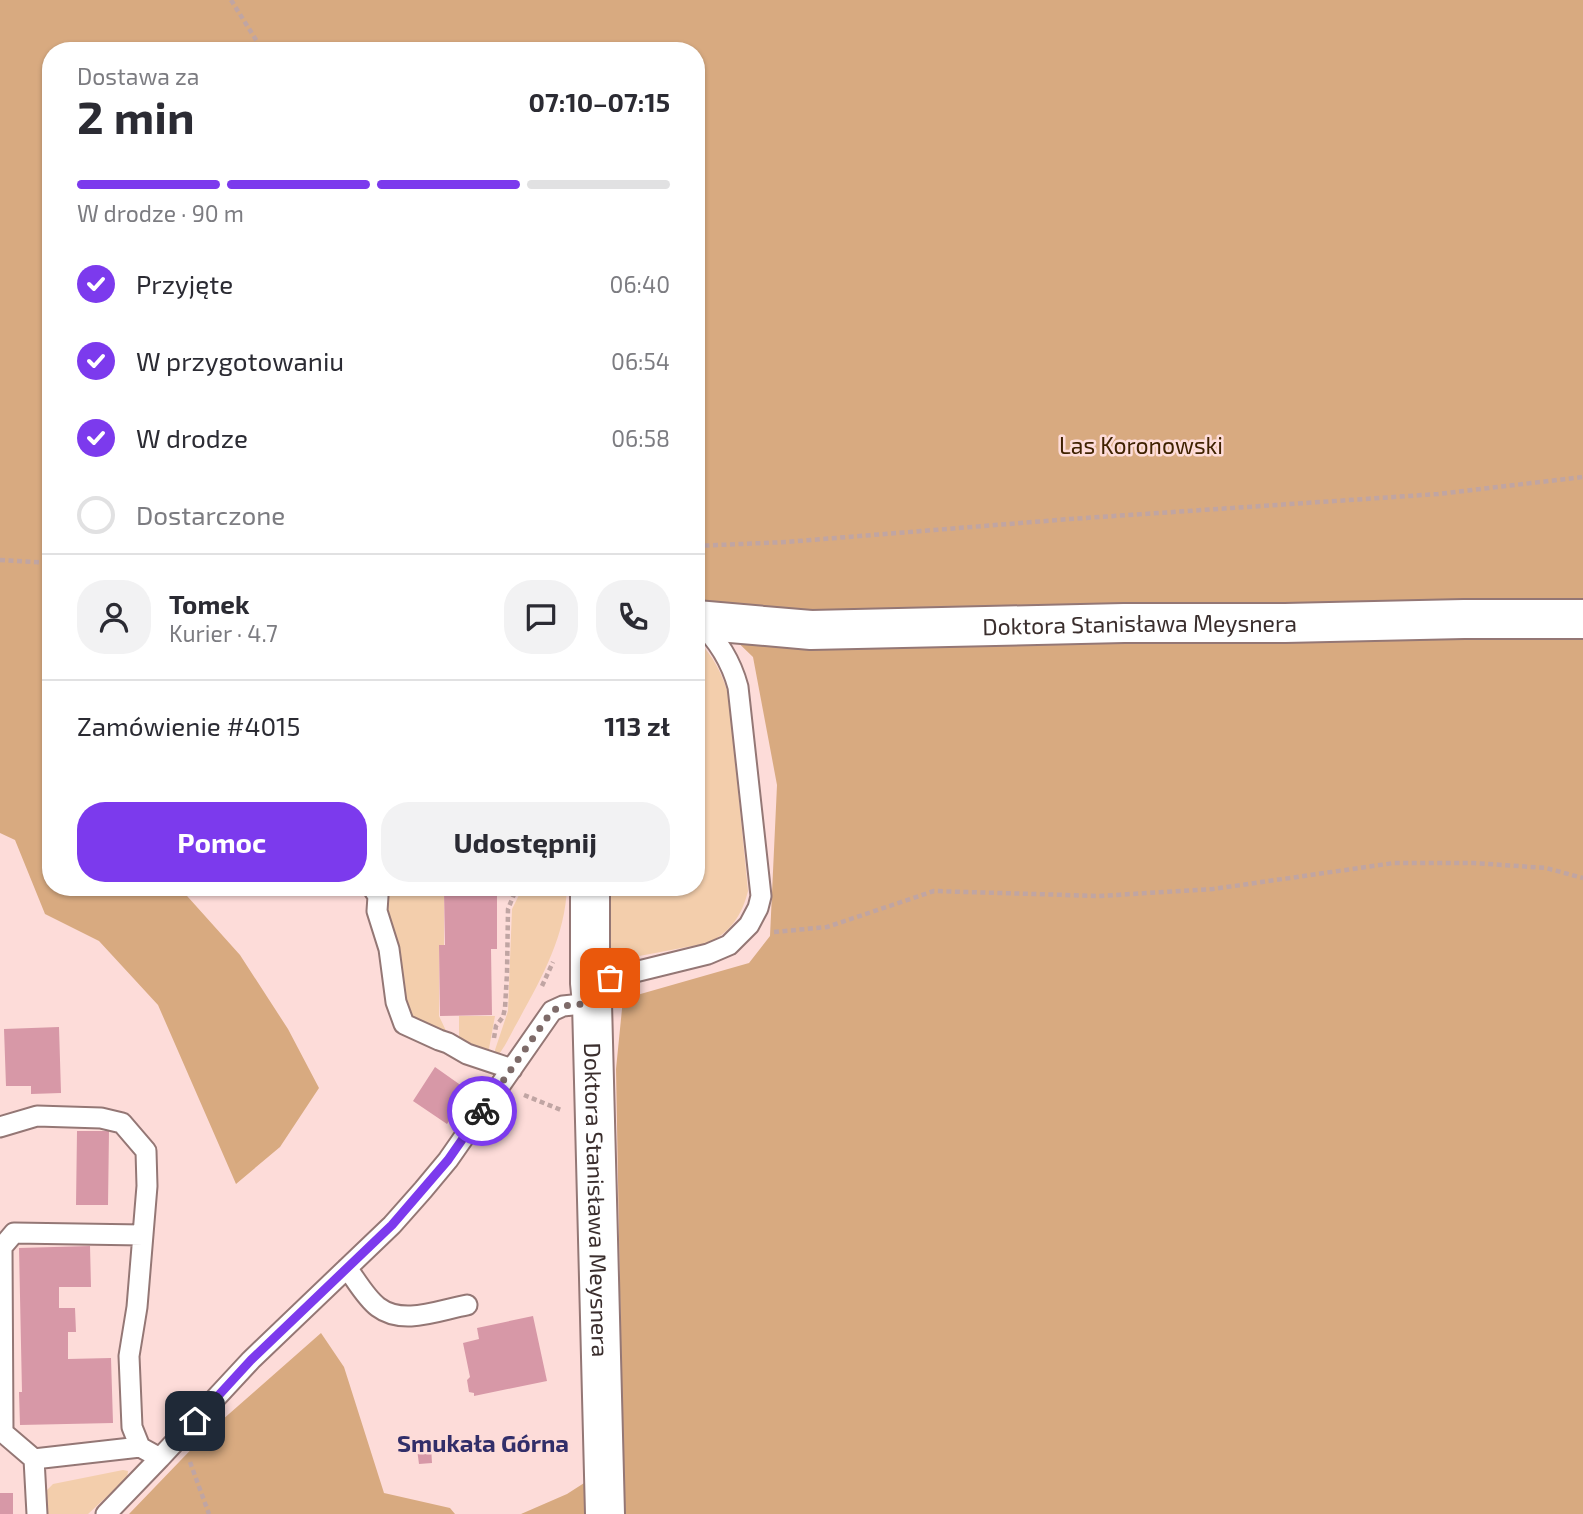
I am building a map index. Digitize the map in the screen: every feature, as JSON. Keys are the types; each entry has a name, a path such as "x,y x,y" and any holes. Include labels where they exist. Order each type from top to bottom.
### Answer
{"street":[{"name":"Doktora Stanisława Meysnera","path":"705,622 811,630 1124,623 1583,618"},
{"name":"Doktora Stanisława Meysnera","path":"590,896 605,1514"}],"lane":[{"path":"106,1514 251,1360 392,1225 448,1160 552,1011 591,993 729,945 750,925 761,896 738,687 725,653 705,628"},
{"path":"378,896 377,911 389,949 396,1002 404,1024 489,1062 512,1069"},
{"path":"0,1127 37,1116 101,1118 122,1123 146,1151 147,1186 143,1235 137,1307 129,1356 132,1427 140,1447"},
{"path":"37,1514 34,1459 1,1431 2,1247 14,1233 143,1235"},
{"path":"347,1268 377,1306 389,1312 406,1317 467,1305"},
{"path":"34,1459 140,1447 160,1458"}],"path":[{"path":"231,0 257,42"},
{"path":"705,546 1438,494 1583,477"},
{"path":"0,560 42,562"},
{"path":"740,935 827,926 934,891 1099,896 1213,889 1394,863 1474,863 1546,868 1583,878"},
{"path":"489,1062 496,1026 503,1017 505,1007 508,909 513,896"},
{"path":"177,1441 188,1456 209,1514"}],"shaded area":[{"path":"705,649 717,666 729,697 748,891 734,922 723,934 708,943 634,957 614,952 605,942 602,896 705,896"},
{"path":"386,896 444,896 444,945 439,945 439,1016 448,1035 406,1016 396,941"},
{"path":"518,896 566,896 562,924 550,958 498,1055 495,1050 508,1011 512,909"},
{"path":"459,1016 495,1016 488,1054 461,1042"},
{"path":"128,1471 127,1478 88,1514 47,1514 46,1491 53,1484"}],"green space":[{"name":"Las Koronowski","path":"0,0 1583,0 1583,1514 521,1514 567,1494 623,1458 616,1069 623,999 749,963 770,936 777,785 753,657 705,611 705,42 42,42 42,896 187,896 240,955 288,1029 319,1088 280,1147 236,1184 158,1005 99,941 45,914 15,840 0,833"},
{"path":"321,1333 344,1367 384,1493 450,1508 455,1514 129,1514 205,1435"}],"building":[{"path":"444,896 497,896 497,949 491,949 492,1015 440,1016 439,945 445,945"},
{"path":"59,1027 61,1093 31,1094 31,1086 6,1086 4,1029"},
{"path":"435,1067 469,1091 447,1124 413,1101"},
{"path":"77,1131 109,1131 108,1205 76,1205"},
{"path":"90,1246 91,1287 59,1287 59,1308 75,1308 76,1332 68,1332 68,1359 111,1358 113,1423 20,1425 19,1392 22,1392 19,1248"},
{"path":"533,1316 547,1381 474,1396 474,1393 469,1392 467,1380 470,1377 463,1343 479,1339 477,1328"},
{"path":"431,1447 432,1463 419,1464 417,1449"},
{"path":"0,1493 13,1493 13,1514 0,1514"}],"way so far":[{"path":"482,1111 552,1011 563,1006 592,1003 590,983 610,978"}],"district":[{"name":"Smukała Górna","path":"483,1442"}],"route":[{"path":"195,1421 251,1360 392,1225 448,1160 482,1111"}]}
